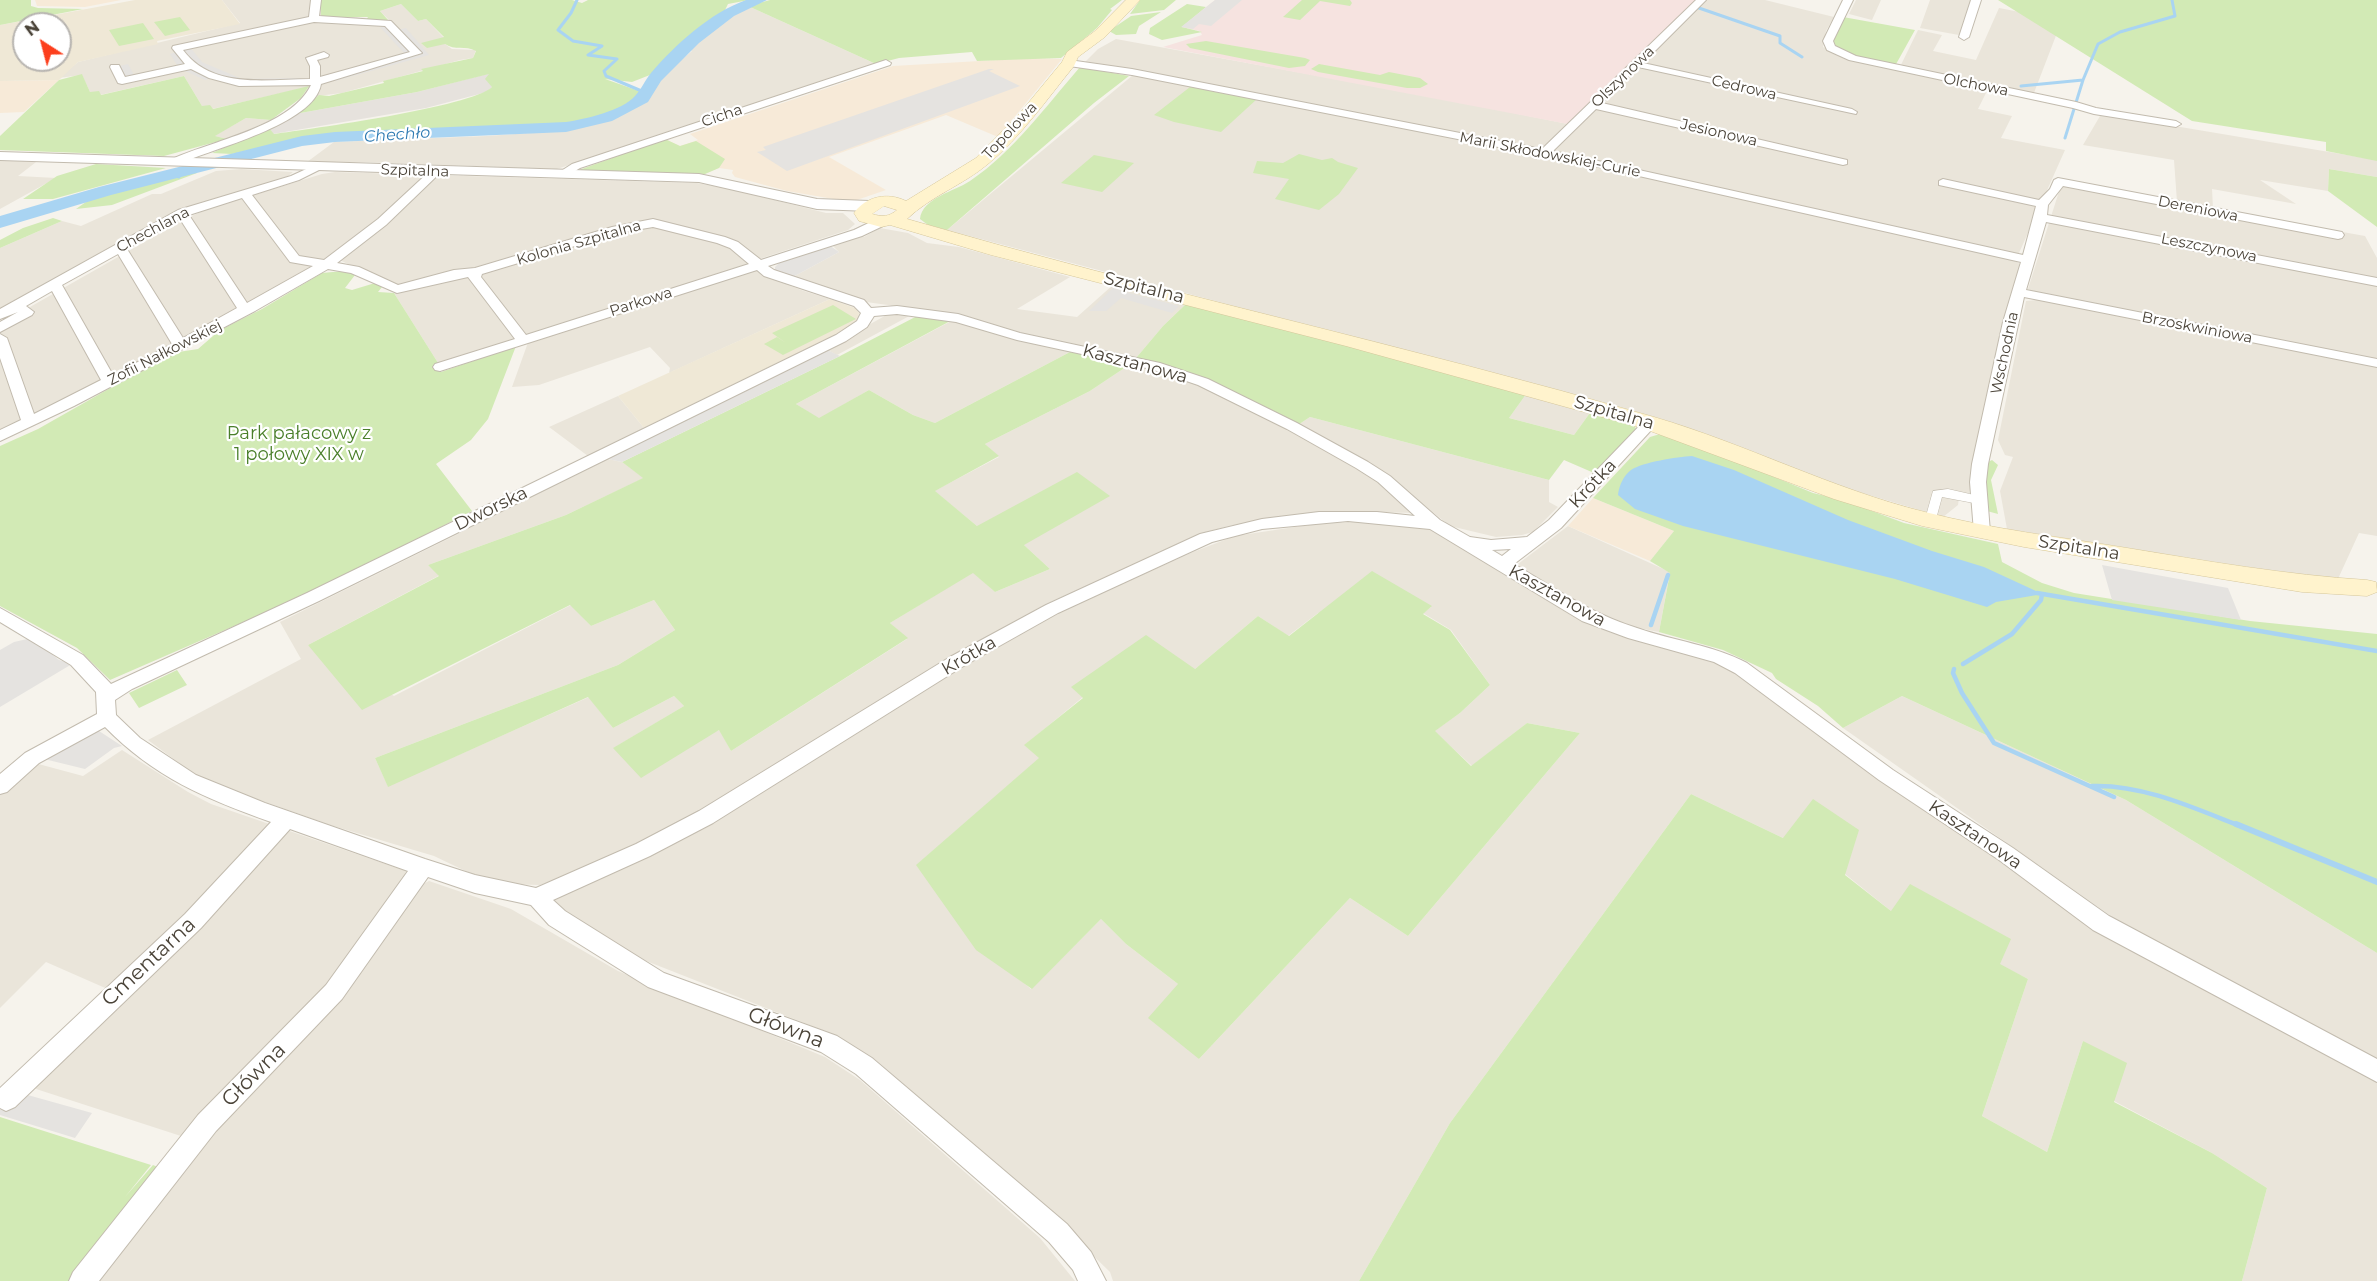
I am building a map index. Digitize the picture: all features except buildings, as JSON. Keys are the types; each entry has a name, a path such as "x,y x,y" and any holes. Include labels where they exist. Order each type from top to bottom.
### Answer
{"main road":[{"name":"Topolowa","path":"884,213 940,187 972,168 994,150 1069,63 1083,57 1098,36 1132,0"},
{"name":"Szpitalna","path":"884,213 925,231 1398,354 1650,423 1875,505 1922,519 1982,532 2374,595"}],"street":[{"path":"314,19 316,0"},
{"name":"Olszynowa","path":"1545,153 1701,0"},
{"name":"Olchowa","path":"1848,0 1828,41 1831,48 1853,58 2076,105 2094,111 2176,123"},
{"path":"1964,37 1976,0"},
{"path":"314,19 388,23 417,53 410,57 315,82 236,84 191,66 177,48 314,19"},
{"path":"174,162 192,153 239,138 276,121 310,97 316,86 315,66 310,58 324,55"},
{"name":"Cicha","path":"561,175 576,166 886,63"},
{"name":"Marii Skłodowskiej-Curie","path":"1069,63 1132,72 1545,153 2028,260"},
{"name":"Cedrowa","path":"1636,64 1852,112"},
{"path":"115,67 122,81 191,66"},
{"name":"Jesionowa","path":"1594,105 1843,162"},
{"name":"Szpitalna","path":"0,156 315,168 699,178 827,205 884,213"},
{"name":"Chechlana","path":"0,315 182,213 295,178 315,168"},
{"name":"Zofii Nałkowskiej","path":"0,436 69,404 250,309 327,264 382,222 436,171"},
{"name":"Wschodnia","path":"1982,532 1979,500 1980,464 2018,292 2042,210 2056,190 2058,182"},
{"name":"Dereniowa","path":"2058,182 2338,235"},
{"path":"1943,183 2042,210"},
{"path":"244,192 296,259 354,270 392,288 403,288 454,274 476,272 474,277 523,340"},
{"name":"Leszczynowa","path":"2042,210 2377,282"},
{"path":"182,213 243,307 250,309"},
{"name":"Parkowa","path":"440,367 843,237 884,213"},
{"name":"Kolonia Szpitalna","path":"476,272 616,230 653,223 734,245 758,264"},
{"path":"120,247 180,345"},
{"path":"758,264 769,273 859,303 868,312"},
{"path":"55,284 109,381"},
{"name":"Brzoskwiniowa","path":"2018,292 2377,363"},
{"path":"0,328 27,312 16,305"},
{"name":"Kasztanowa","path":"868,312 897,310 961,318 1017,336 1155,366 1203,382 1292,426 1384,479 1434,524 1588,617 1634,634 1720,657 1741,669 1862,758 2006,855 2101,923 2127,939 2377,1071"},
{"name":"Dworska","path":"0,786 32,758 106,707 124,684 313,597 820,348 861,325 867,318 868,312"},
{"path":"0,338 29,422"},
{"name":"Krótka","path":"1494,561 1532,541 1555,524 1650,423"},
{"path":"1932,516 1937,494 1948,493 1979,500"},
{"name":"Krótka","path":"537,897 643,850 705,817 956,662 1052,609 1206,538 1228,531 1311,518 1369,516 1434,524"},
{"path":"1465,541 1503,544 1532,541"},
{"path":"1494,561 1503,544"},
{"path":"0,614 78,660 105,690 106,707 133,743 189,781 286,819 423,867 476,884 537,897"},
{"name":"Cmentarna","path":"6,1099 194,921 286,819"},
{"name":"Główna","path":"82,1281 207,1123 334,992 423,867"},
{"name":"Główna","path":"537,897 557,918 656,980 830,1044 864,1066 1058,1233 1082,1261 1093,1281"}],"shaded area":[{"path":"35,0 121,0 85,7 37,6"},
{"path":"135,0 222,0 240,24 157,41 158,44 78,62 72,68 70,12"},
{"path":"222,0 321,0 321,13 332,18 343,16 389,20 380,11 401,4 418,21 426,19 444,38 445,44 452,49 476,50 473,58 342,93 301,98 308,87 212,109 202,106 184,76 100,95 90,92 82,75 58,78 66,72 72,72 72,67 78,62 240,23"},
{"path":"1215,0 1696,0 1568,124 1163,47 1202,35 1200,31 1181,27"},
{"path":"1215,0 1242,0 1211,26 1199,24 1193,29 1181,27"},
{"path":"1705,0 1765,0 1834,17 1826,31 1823,47 1849,59 1898,71 1918,30 1942,35 1933,51 1976,60 1999,8 2062,20 2032,98 1988,89 1978,109 2012,116 2001,138 2065,150 2019,253 1552,152"},
{"path":"1856,0 1881,0 1872,20 1849,14"},
{"path":"1930,0 1973,0 1959,35 1920,28"},
{"path":"748,6 876,64 557,169 307,162 334,142 559,131 608,120 646,102 663,75 692,51 689,48"},
{"path":"12,23 12,72 67,72 59,80 0,81 0,25"},
{"path":"390,25 396,30 406,28 429,55 335,81 328,75 405,54 380,27"},
{"path":"1116,39 1568,124 1545,150 1085,62 1098,49"},
{"path":"190,47 202,62 242,79 298,78 294,83 255,84 215,77 205,80 183,70 186,61 184,65 122,81 115,67 128,64 134,75 177,65 170,54"},
{"path":"1032,58 1062,59 998,137 946,115 829,157 886,190 851,202 787,191 735,177 733,170 719,168 704,174 579,170 665,139 680,146 698,140 690,134 893,66"},
{"path":"994,69 989,71 1020,86 787,171 757,152 766,150 763,147"},
{"path":"491,73 492,87 487,92 426,108 273,134 269,128 295,114 417,92"},
{"path":"1133,75 1591,164 2014,260 2020,264 1973,462 1969,499 1959,498 1958,505 1943,517 1852,490 1662,419 947,230"},
{"path":"59,80 24,112 0,113 0,81"},
{"path":"2109,115 2377,160 2377,177 2329,169 2328,191 2260,180 2296,204 2212,189 2213,208 2177,202 2174,160 2083,145 2100,116"},
{"path":"246,118 271,120 227,139 214,136"},
{"path":"0,159 40,159 18,176 56,178 0,209"},
{"path":"241,169 293,172 287,177 171,214 0,312 0,248 62,221 81,226 152,194 161,194 216,171"},
{"path":"335,172 697,183 731,189 826,213 843,213 855,224 848,230 750,262 765,276 830,299 669,373 670,368 650,347 539,385 512,387 530,337 440,366 394,293 395,286 331,256 186,339 0,433 0,324 185,219 205,210"},
{"path":"2062,182 2365,236 2377,258 2377,536 2359,533 2337,581 2007,529 2000,491 2013,457 2005,455 1998,440 2026,301 2037,300 2037,293 2028,289"},
{"path":"880,228 908,233 927,243 959,247 1070,277 1017,309 1077,317 1114,284 1188,302 1163,326 1136,358 1090,347 1070,352 935,423 913,415 869,390 819,419 796,404 953,320 924,310 859,301 791,278 839,252 832,245 862,235 864,237"},
{"path":"829,245 839,252 791,278 775,270 781,261"},
{"path":"1113,288 1179,306 1172,313 1121,298 1106,311 1089,311"},
{"path":"830,299 855,308 859,313 857,323 644,428 618,396"},
{"path":"892,312 913,314 837,355 825,349"},
{"path":"825,349 840,356 622,462 603,458"},
{"path":"1132,363 1200,384 1288,429 1381,481 1417,513 1315,514 1229,526 1207,532 1046,604 939,665 706,810 602,862 540,885 502,884 476,876 434,856 330,825 229,789 195,775 148,740 301,659 280,622 452,537 603,458 622,462 644,478 566,515 428,565 440,575 308,645 394,696 571,605 591,626 654,600 675,630 618,665 375,758 388,786 589,697 613,728 674,696 684,706 614,748 720,730 731,751 907,639 890,623 973,572 995,592 1050,569 1024,545 977,526 934,491 999,457 985,444 1090,391"},
{"path":"1527,393 1592,410 1574,435 1509,418"},
{"path":"618,396 644,428 588,456 549,427"},
{"path":"1310,417 1549,480 1549,502 1558,507 1533,532 1522,535 1496,537 1450,526 1389,477 1298,425"},
{"path":"1593,498 1674,531 1650,561 1568,526"},
{"path":"1370,521 1408,523 1446,534 1501,573 1572,615 1723,663 2004,857 2377,1077 2377,1281 2242,1281 2267,1188 2212,1153 2114,1101 2083,1041 2047,1152 1982,1116 2028,979 1891,911 1845,874 1783,838 1691,794 1450,1123 1359,1281 1113,1281 1110,1272 1035,1199 876,1060 832,1034 631,955 562,913 554,900 579,883 711,821 867,727 962,666 1059,612 1193,552 1235,536 1315,524","holes":["1431,607 1423,613 1451,630 1490,685 1460,713 1434,731 1472,766 1527,723 1580,733 1408,936 1350,898 1199,1059 1178,984 1126,944 1101,919 1031,989 1017,977 917,865 1040,758 1025,745 1083,697 1072,687 1195,669 1258,616 1288,636 1318,613"]},
{"path":"1568,526 1670,572 1659,632 1638,628 1593,612 1514,567"},
{"path":"2102,565 2228,588 2241,620 2112,600"},
{"path":"32,638 59,660 72,664 0,707 0,650 14,642"},
{"path":"1902,696 2126,800 2377,953 2377,1059 2128,928 1843,728"},
{"path":"99,731 122,746 114,748 85,769 40,758 85,732"},
{"path":"122,750 211,804 406,871 403,881 421,885 429,881 511,909 618,971 825,1057 860,1080 1040,1238 1075,1281 95,1281 184,1137 33,1088 128,998 46,962 0,1008 0,788 31,762 83,776"},
{"path":"17,1092 92,1113 75,1138 0,1115 0,1109"}],"green space":[{"path":"0,0 31,0 31,6 38,8 83,9 67,12 12,12 12,23 0,25"},
{"path":"321,0 572,0 582,3 588,0 749,0 728,4 722,16 683,46 655,73 632,82 605,79 642,92 640,99 611,115 561,126 558,124 326,136 279,143 232,154 212,153 269,128 274,134 389,116 454,102 478,95 492,87 485,79 489,74 417,92 295,114 319,95 329,96 384,83 383,81 423,71 421,69 473,58 476,51 445,44 427,48 421,43 444,37 426,19 418,21 401,4 380,11 389,21 366,20 368,17 321,17"},
{"path":"770,0 1122,0 1110,9 1112,10 1097,28 1061,58 977,61 972,52 899,58 876,64 748,6"},
{"path":"1140,0 1176,0 1164,10 1130,14"},
{"path":"1302,0 1350,0 1352,3 1350,6 1320,1 1300,20 1283,17"},
{"path":"1998,0 2377,0 2377,161 2326,151 2326,142 2192,121"},
{"path":"1187,4 1206,7 1182,27 1202,32 1162,40 1149,34 1150,28"},
{"path":"1161,12 1139,26 1136,34 1116,35 1109,31 1131,16"},
{"path":"180,17 190,30 165,36 154,22"},
{"path":"1843,17 1915,30 1895,66 1845,52 1831,42"},
{"path":"143,23 154,39 119,46 109,30"},
{"path":"1206,41 1310,60 1305,66 1289,68 1190,48 1186,44"},
{"path":"1319,64 1380,75 1389,72 1420,78 1428,84 1420,88 1407,88 1311,69"},
{"path":"1080,67 1129,76 1094,103 947,230 928,225 920,219 922,212 933,200 970,181 1001,156"},
{"path":"82,74 90,92 99,91 101,95 184,76 202,106 210,105 213,109 309,86 301,98 271,120 246,118 215,136 227,139 164,156 0,150 0,136 59,80"},
{"path":"1190,87 1257,99 1221,132 1174,122 1154,115"},
{"path":"665,139 680,146 696,141 725,159 719,168 705,174 579,170"},
{"path":"1299,154 1322,160 1332,158 1358,168 1339,194 1319,210 1275,199 1289,179 1253,173 1257,161 1283,163"},
{"path":"1094,155 1134,163 1102,192 1061,183"},
{"path":"96,164 166,168 53,199 23,199 57,176"},
{"path":"2329,169 2377,177 2377,227 2328,191"},
{"path":"194,170 197,173 112,205 76,209 93,197"},
{"path":"53,218 62,221 0,248 0,240 23,228"},
{"name":"Park pałacowy z 1 połowy XIX w","path":"344,271 355,275 345,288 352,290 375,283 382,287 378,292 394,293 440,366 441,372 516,346 488,419 471,440 436,464 472,511 310,593 110,680 77,648 0,606 0,446 38,429 172,353 198,349 220,330 262,309 322,273"},
{"path":"1188,302 1527,393 1509,418 1574,435 1592,410 1634,424 1636,429 1594,473 1564,460 1549,480 1310,417 1298,425 1158,363 1136,358 1163,326"},
{"path":"833,305 856,319 783,355 764,344 777,337 786,343 772,333"},
{"path":"921,314 954,319 796,404 819,418 869,390 913,415 935,423 1070,352 1132,363 1090,391 985,444 999,456 935,491 977,526 1077,472 1110,496 1024,545 1050,569 995,592 973,573 890,623 908,638 731,751 719,730 641,778 613,748 684,706 674,696 613,728 588,697 388,787 375,758 618,665 675,630 654,600 591,626 570,605 362,710 308,645 439,576 428,565 566,515 643,478 622,462"},
{"path":"1660,434 1731,459 1813,493 1843,500 1904,523 1998,544 2002,562 2042,583 2074,593 2250,621 2377,634 2377,953 2126,800 1902,696 1843,728 1818,706 1776,679 1772,673 1723,650 1659,632 1670,573 1650,561 1674,531 1593,498 1650,437"},
{"path":"1992,460 1998,465 1991,480 1998,514 1987,511 1984,477 1988,462"},
{"path":"1372,571 1432,606 1423,614 1450,630 1490,685 1460,713 1435,731 1471,766 1527,723 1580,733 1408,936 1350,898 1199,1059 1148,1018 1178,984 1126,944 1101,919 1032,989 976,950 916,865 1039,758 1024,745 1083,698 1071,687 1146,635 1195,669 1258,616 1289,636"},
{"path":"177,670 187,685 139,708 129,693"},
{"path":"1691,794 1783,838 1813,799 1859,830 1845,875 1891,911 1910,884 2011,939 2000,964 2028,979 1982,1116 2047,1152 2083,1041 2127,1063 2114,1102 2212,1153 2267,1188 2242,1281 1359,1281 1450,1123"},
{"path":"0,1117 151,1165 125,1197 153,1165 162,1169 75,1281 0,1281"}],"water":[{"path":"1692,456 1734,470 1848,520 1932,551 1984,567 2036,591 2037,595 1996,602 1987,607 1895,579 1683,526 1635,509 1618,495 1622,481 1636,467 1652,462"}],"waterway":[{"path":"577,0 571,13 558,30 573,41 602,46 588,55 617,59 604,71 606,76 644,92"},
{"name":"Chechło","path":"0,222 105,191 302,141 335,137 566,127 596,120 615,114 642,99 655,78 667,65 719,19 744,5 760,0"},
{"path":"2083,80 2098,44 2120,32 2175,16 2172,0"},
{"path":"1699,8 1780,36 1780,43 1802,57"},
{"path":"2021,86 2083,80"},
{"path":"2065,138 2083,80"},
{"name":"Chechło","path":"172,174 179,177"},
{"path":"1651,625 1668,575"},
{"path":"2037,593 2377,651"},
{"path":"1963,664 2012,634 2041,600 2042,594"},
{"path":"1954,669 1953,673 1962,693 1994,743 2114,797"},
{"path":"2092,786 2111,786 2168,798 2240,826"},
{"path":"2236,824 2377,882"}]}
